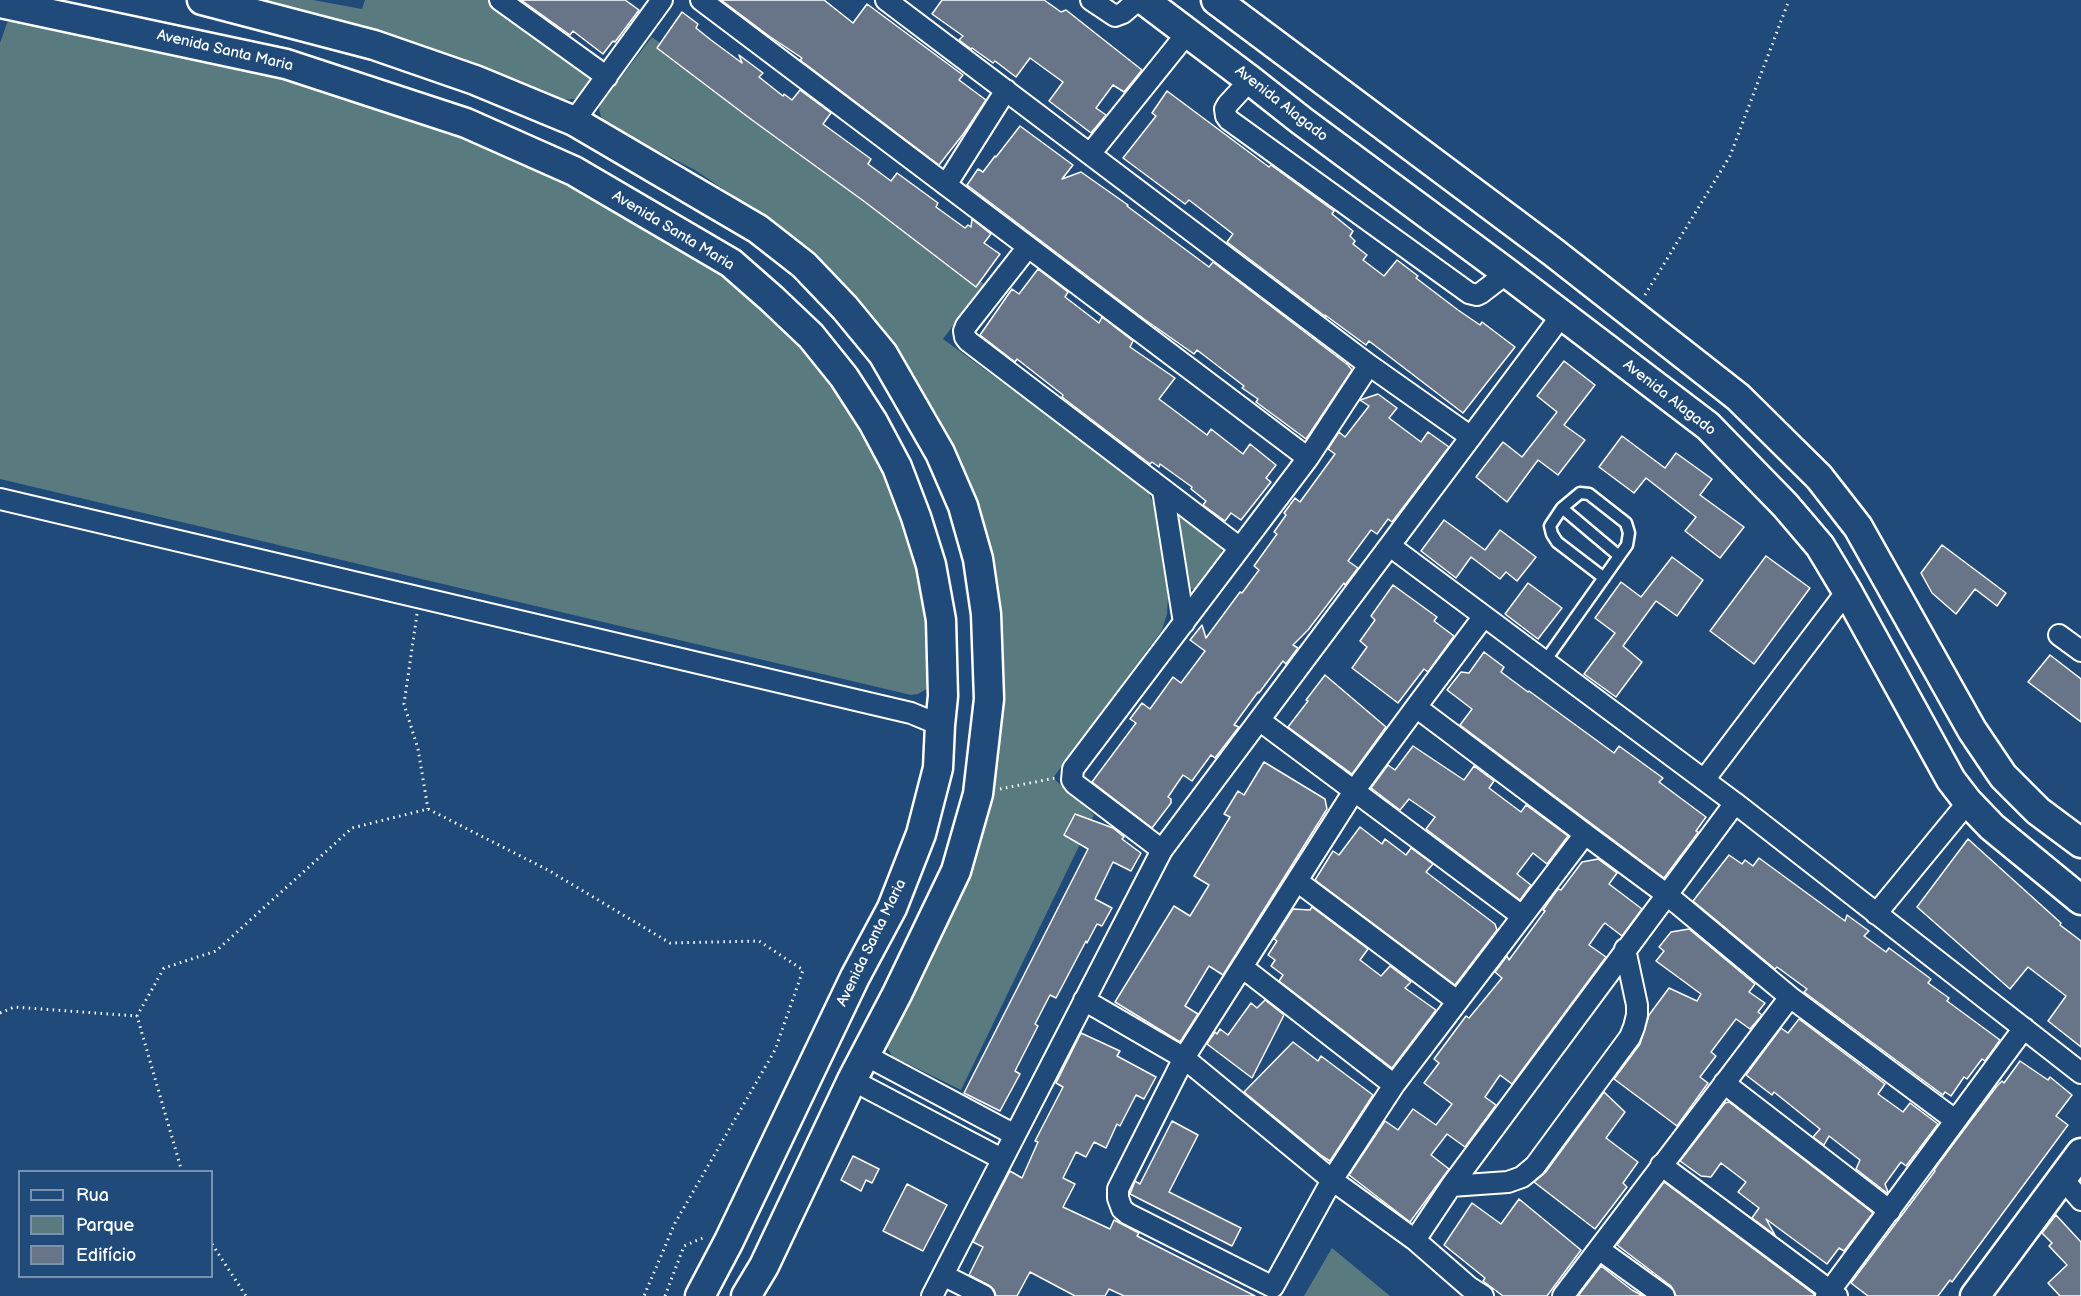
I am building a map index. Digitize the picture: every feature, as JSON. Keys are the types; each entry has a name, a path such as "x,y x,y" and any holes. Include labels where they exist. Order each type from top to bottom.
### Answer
{"main road":[{"path":"202,0 374,45 475,80 574,121 758,229 804,265 845,308 883,354 940,453 963,506 978,559 986,614 989,699 978,794 956,871 749,1295"},
{"name":"Avenida Alagado","path":"1144,0 1707,426 1820,546 1848,591 1951,780 1968,802 1992,827 2081,900"},
{"path":"1216,0 1633,314 1738,397 1819,477 1857,527 1972,730 2003,776 2038,811 2081,843"},
{"name":"Avenida Santa Maria","path":"4,5 58,8 286,64 466,123 574,171 731,263 811,336 838,369 873,422 897,467 931,565 941,620 944,696 938,768 921,834 892,908 855,977 729,1241 700,1296"},
{"path":"1302,121 1311,103 1334,89"},
{"path":"1707,426 1723,423 1735,416 1738,409 1738,397"},
{"path":"938,768 952,797 959,801 970,799 978,794"},
{"path":"921,834 942,835 948,840 952,847 956,871"},
{"path":"1975,1296 2081,1153"},
{"path":"729,1241 731,1255 737,1265 754,1268 764,1266"}],"street":[{"path":"500,0 608,77"},
{"path":"574,121 662,0"},
{"path":"701,0 1308,458"},
{"path":"886,0 1369,365 1472,437"},
{"path":"1091,0 1115,16 1123,13 1138,0"},
{"path":"1090,154 1188,32"},
{"path":"1250,80 1228,104 1225,110 1229,120 1469,293 1477,295 1481,293 1507,273"},
{"path":"946,185 1006,90"},
{"path":"1028,247 966,326 965,337 1240,548"},
{"path":"932,1296 1162,850 1562,315"},
{"path":"1162,850 1075,784 1071,774 1073,769 1308,458 1369,365"},
{"path":"1163,490 1184,622"},
{"path":"0,499 911,713 940,725"},
{"path":"1390,546 1735,803 2081,1073"},
{"path":"1704,780 1848,591"},
{"path":"1484,616 1354,790 1184,1058 1118,1189 1122,1209 1271,1292 1332,1180 1394,1085 1585,834"},
{"path":"2059,635 2081,651"},
{"path":"1416,707 1666,894 1790,997 1955,1120"},
{"path":"1259,720 1522,916"},
{"path":"1876,914 1968,802"},
{"path":"1415,1240 1450,1186 1735,803"},
{"path":"1297,880 1457,1001"},
{"path":"1450,1186 1509,1182 1522,1177 1535,1166 1630,1037 1637,1015 1625,949"},
{"path":"1242,968 1394,1085"},
{"path":"1563,1296 1790,997"},
{"path":"1084,1000 1184,1058 1332,1180 1415,1240 1472,1293"},
{"path":"1661,1165 1831,1294 1955,1120 2024,1028"},
{"path":"865,1055 1015,1135"},
{"path":"852,1080 1002,1160"},
{"path":"1724,1083 1890,1211"},
{"path":"2062,1178 2081,1200"},
{"path":"1600,1250 1664,1296"},
{"path":"943,1275 984,1296"}],"lane":[{"path":"1545,662 1620,556 1627,545 1629,533 1626,523 1589,494 1580,493 1562,508 1550,526 1557,542 1604,578"},
{"path":"1562,508 1620,556"}],"path":[{"path":"1633,314 1730,156 1789,0"},
{"path":"419,598 404,704 418,748 428,809"},
{"path":"978,794 1071,774"},
{"path":"181,1170 137,1016 164,968 216,951 352,828 428,809 548,870 669,943 759,941 803,970 776,1050 675,1223 644,1296"},
{"path":"0,1013 15,1007 137,1016"},
{"path":"665,1296 684,1246 706,1236 729,1241"},
{"path":"213,1246 246,1296"}],"green space":[{"path":"262,0 313,0 362,9 365,0 491,0 589,73 591,83 583,95 575,99 557,100 426,46"},
{"path":"19,15 385,102 572,180 608,209 660,240 704,259 766,303 867,425 925,565 930,687 911,695 0,479 0,43 7,23"},
{"path":"652,37 984,284 943,339 1143,485 1153,503 1168,597 1167,614 1162,630 1053,778 1094,815 961,1090 892,1056 886,1045 985,808 966,479 937,415 900,359 757,212 695,170 611,127 602,120 599,109 601,103"},
{"path":"1182,514 1221,543 1222,548 1220,558 1195,590 1188,588 1177,521"},
{"path":"1332,1248 1390,1296 1304,1296"}],"building":[{"path":"521,0 625,0 639,10 603,54 573,31 570,35"},
{"path":"721,0 824,0 853,23 867,4 963,75 959,80 986,100 939,165 800,60 802,58"},
{"path":"942,0 1044,0 1061,12 1066,10 1142,70 1124,92 1113,85 1096,108 1106,115 1091,133 1049,101 1063,82 1030,58 1016,77 995,61 993,63 971,49 959,40 963,36 932,14"},
{"path":"682,12 698,24 696,28 711,40 742,63 739,55 763,73 759,77 783,96 784,94 792,100 800,90 831,113 823,124 871,159 868,164 891,181 897,173 938,203 936,207 965,228 968,225 971,227 972,219 991,234 984,243 1000,254 976,287 657,48"},
{"path":"1167,91 1269,167 1271,165 1334,211 1332,214 1353,231 1350,236 1355,241 1353,244 1367,255 1363,260 1384,276 1397,260 1418,276 1416,278 1458,310 1480,325 1482,322 1515,347 1463,413 1369,341 1366,345 1227,242 1233,234 1189,200 1185,204 1123,158 1156,116 1152,113"},
{"path":"1020,126 1073,165 1062,179 1081,172 1209,267 1213,262 1348,365 1352,370 1306,439 1256,402 1258,399 1242,388 1244,386 1197,350 1194,354 1144,319 967,185 978,169 983,172"},
{"path":"1038,269 1068,292 1065,297 1099,323 1102,317 1133,341 1130,347 1175,378 1159,399 1207,435 1211,429 1243,454 1250,444 1276,465 1266,478 1271,482 1241,520 1231,513 1225,521 1203,505 1206,501 1191,489 1192,487 1160,464 1159,467 1152,462 1150,464 1062,397 1063,395 1017,359 1015,362 980,335 1012,289 1019,294"},
{"path":"1564,361 1595,385 1564,425 1585,440 1558,475 1538,460 1507,502 1476,477 1503,442 1522,457 1557,412 1537,396"},
{"path":"1378,394 1397,408 1389,418 1421,442 1428,432 1449,447 1392,522 1388,519 1377,534 1371,530 1348,561 1358,568 1293,645 1298,648 1286,664 1283,661 1258,692 1234,725 1239,727 1215,758 1211,755 1192,781 1183,775 1168,797 1171,803 1152,828 1092,782 1136,723 1130,719 1142,703 1150,709 1173,677 1181,683 1205,651 1190,640 1202,625 1206,638 1240,592 1242,593 1259,570 1254,566 1277,534 1274,532 1286,515 1284,513 1295,498 1300,502 1335,454 1328,449 1339,432 1345,437 1369,406 1360,400"},
{"path":"1622,436 1665,468 1676,453 1712,479 1700,495 1744,527 1720,558 1685,531 1696,517 1646,478 1634,493 1599,467"},
{"path":"1444,520 1485,550 1500,530 1536,557 1517,581 1506,572 1500,579 1471,557 1456,578 1421,551"},
{"path":"1942,545 2006,593 1997,606 1975,589 1956,614 1932,593 1921,573"},
{"path":"1766,556 1810,588 1754,664 1710,631"},
{"path":"1672,557 1703,580 1677,616 1656,601 1623,646 1642,662 1616,697 1584,674 1615,633 1595,618 1621,582 1641,597"},
{"path":"1528,583 1562,608 1538,639 1505,614"},
{"path":"1393,585 1437,617 1434,621 1454,636 1428,672 1424,669 1398,703 1352,668 1367,647 1360,641 1375,620 1371,616"},
{"path":"1484,652 1504,667 1501,672 1614,753 1619,746 1663,778 1659,782 1706,817 1696,831 1697,834 1664,878 1460,725 1472,709 1447,690 1461,672 1469,673"},
{"path":"2050,655 2081,679 2081,722 2028,682"},
{"path":"1325,675 1386,727 1352,774 1288,727"},
{"path":"1413,746 1464,780 1474,766 1494,781 1489,788 1521,812 1526,805 1568,836 1547,864 1533,853 1517,874 1531,885 1520,900 1426,829 1435,817 1409,799 1400,810 1371,788 1388,765 1395,770"},
{"path":"1264,762 1325,799 1327,809 1223,975 1209,966 1185,1006 1198,1014 1180,1042 1115,1002 1174,906 1190,916 1209,885 1194,876 1230,817 1224,814 1238,791 1244,795"},
{"path":"1075,814 1113,828 1124,837 1122,839 1141,853 1131,871 1113,862 1095,899 1112,908 1102,926 1097,924 1087,943 1086,941 1056,998 1050,995 1035,1024 1038,1026 1015,1071 1020,1074 1000,1111 964,1093 1088,849 1064,835"},
{"path":"1360,827 1382,844 1385,839 1406,855 1411,848 1433,864 1426,872 1495,924 1497,930 1455,985 1315,880 1333,851 1339,855"},
{"path":"1968,839 2061,923 2060,925 2081,941 2081,1047 2048,1021 2066,996 2028,967 2010,989 1917,907"},
{"path":"1729,855 1742,864 1745,860 1753,866 1759,858 1845,921 1847,915 1869,931 1864,936 1886,952 1889,948 1931,979 1928,983 1949,998 1947,1001 2000,1040 1985,1061 1982,1059 1967,1079 1964,1077 1951,1096 1945,1092 1943,1095 1804,992 1807,989 1777,967 1775,969 1693,901"},
{"path":"1598,859 1617,873 1609,884 1642,909 1622,936 1605,923 1603,925 1589,945 1606,957 1512,1084 1500,1075 1485,1097 1496,1105 1465,1147 1447,1134 1431,1155 1449,1169 1410,1222 1349,1175 1385,1121 1398,1130 1413,1109 1436,1125 1452,1104 1424,1083 1439,1063 1434,1059 1466,1016 1469,1018 1502,978 1495,972 1507,956 1509,960 1558,889 1561,890 1582,862"},
{"path":"1312,907 1368,949 1360,960 1381,976 1390,966 1411,982 1405,988 1436,1010 1392,1068 1279,981 1283,975 1271,966 1275,960 1268,955 1277,941 1274,939 1293,909 1310,910"},
{"path":"1689,929 1755,984 1749,992 1765,1003 1758,1012 1762,1015 1750,1029 1736,1019 1711,1052 1716,1056 1700,1077 1708,1083 1677,1126 1614,1079 1640,1044 1649,1015 1669,988 1697,1001 1701,994 1656,961 1664,951 1659,947 1671,932"},
{"path":"1265,1000 1284,1015 1252,1078 1207,1044 1215,1032 1217,1034 1220,1029 1228,1035 1251,1003 1257,1008"},
{"path":"1799,1019 1885,1084 1878,1094 1903,1112 1910,1103 1938,1124 1906,1166 1901,1162 1885,1184 1887,1193 1856,1169 1860,1160 1829,1136 1824,1145 1813,1137 1820,1129 1774,1092 1772,1095 1746,1075 1781,1028 1788,1033"},
{"path":"1081,1033 1120,1051 1117,1056 1156,1077 1144,1099 1136,1095 1120,1126 1117,1124 1106,1148 1094,1142 1086,1157 1076,1152 1063,1178 1075,1184 1063,1207 1110,1229 1114,1220 1139,1233 1137,1236 1255,1296 1124,1296 1109,1289 1105,1296 1075,1296 1030,1272 1017,1296 996,1296 990,1286 969,1275 983,1247 973,1242 1010,1171 1022,1178 1038,1142 1035,1141 1063,1087 1056,1083"},
{"path":"1293,1042 1318,1061 1321,1056 1373,1095 1330,1161 1244,1092"},
{"path":"2020,1061 2048,1080 2050,1077 2072,1095 2056,1116 2068,1125 1952,1282 1950,1280 1938,1296 1868,1296 1851,1283 1997,1086 2002,1081 2004,1083"},
{"path":"1604,1092 1625,1112 1606,1138 1638,1162 1623,1183 1627,1187 1595,1229 1534,1182 1545,1173"},
{"path":"1729,1102 1873,1213 1844,1251 1839,1248 1827,1264 1766,1219 1775,1235 1752,1218 1759,1208 1738,1192 1746,1182 1721,1163 1711,1177 1701,1176 1680,1161 1725,1103"},
{"path":"1172,1121 1198,1135 1169,1192 1241,1228 1232,1246 1130,1194 1135,1181 1140,1184"},
{"path":"853,1156 879,1169 872,1183 866,1180 861,1191 841,1180"},
{"path":"1664,1182 1814,1296 1676,1296 1671,1286 1617,1245"},
{"path":"907,1184 947,1205 923,1251 883,1231"},
{"path":"1519,1199 1581,1250 1547,1296 1503,1296 1483,1281 1485,1278 1444,1245 1472,1203 1501,1224"},
{"path":"2056,1215 2081,1242 2081,1296 2060,1296 2048,1283 2067,1265 2049,1246 2052,1243 2042,1233"},
{"path":"1601,1266 1632,1290 1643,1296 1578,1296"}]}
